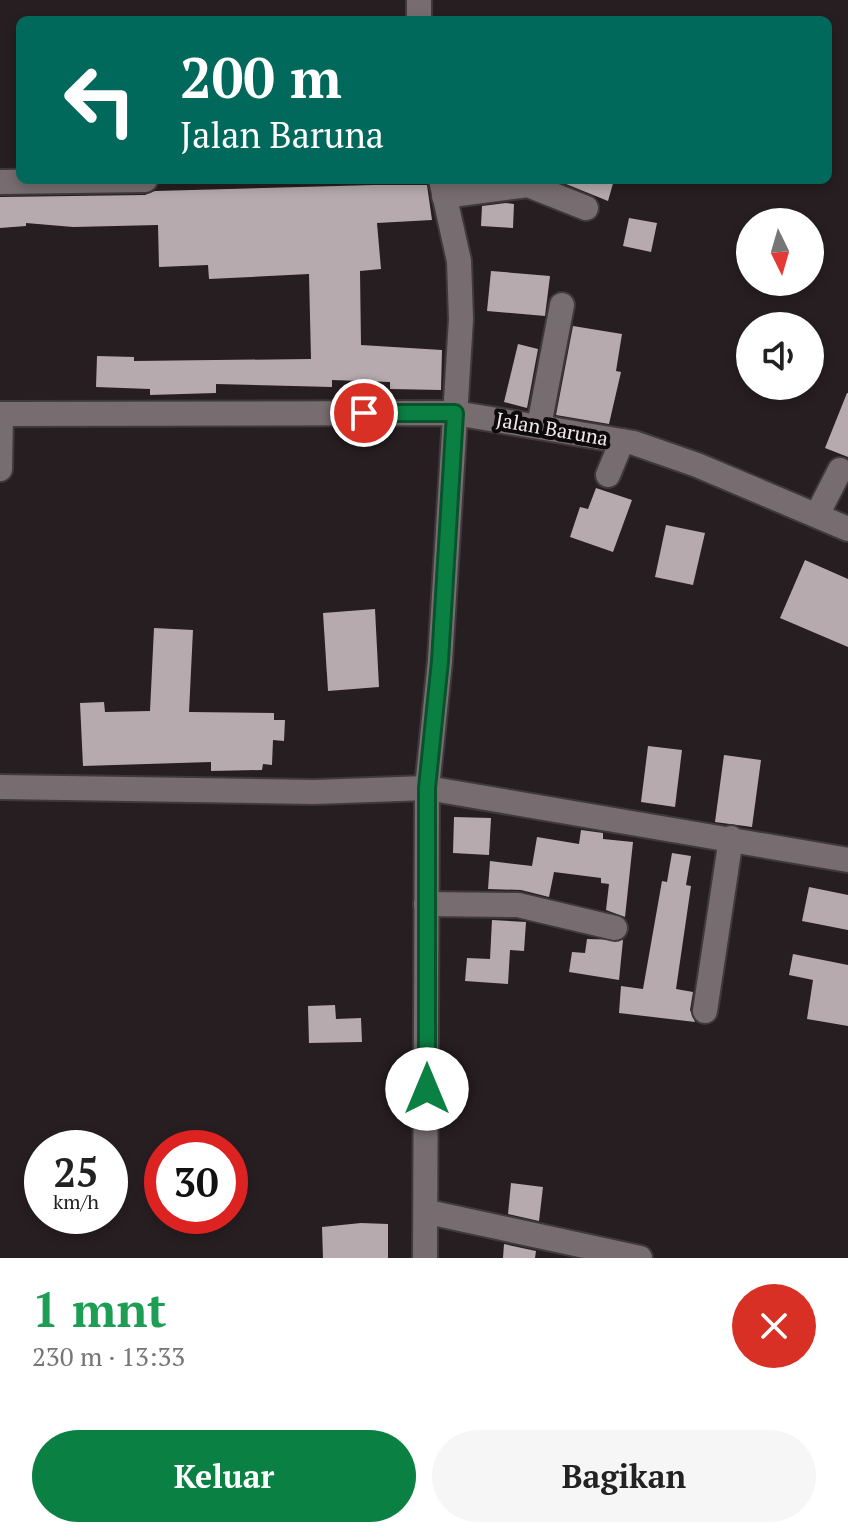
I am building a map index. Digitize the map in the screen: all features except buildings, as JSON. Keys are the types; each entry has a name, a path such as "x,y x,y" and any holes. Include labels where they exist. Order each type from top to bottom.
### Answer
{"street":[{"path":"425,1258 428,1212 427,788 440,661 461,319 459,261 443,188 528,185 586,208"},
{"path":"539,426 562,305"},
{"name":"Jalan Baruna","path":"1,414 455,413 622,441 663,452 848,529"},
{"path":"0,469 1,414"},
{"path":"608,475 622,441"},
{"path":"817,515 840,470"},
{"path":"0,787 314,792 427,788 848,860"},
{"path":"705,1011 731,838"},
{"path":"426,904 518,905 615,928"},
{"path":"428,1212 640,1258"}],"route":[{"path":"364,413 455,413 449,461 440,661 427,788 427,1089"}]}
